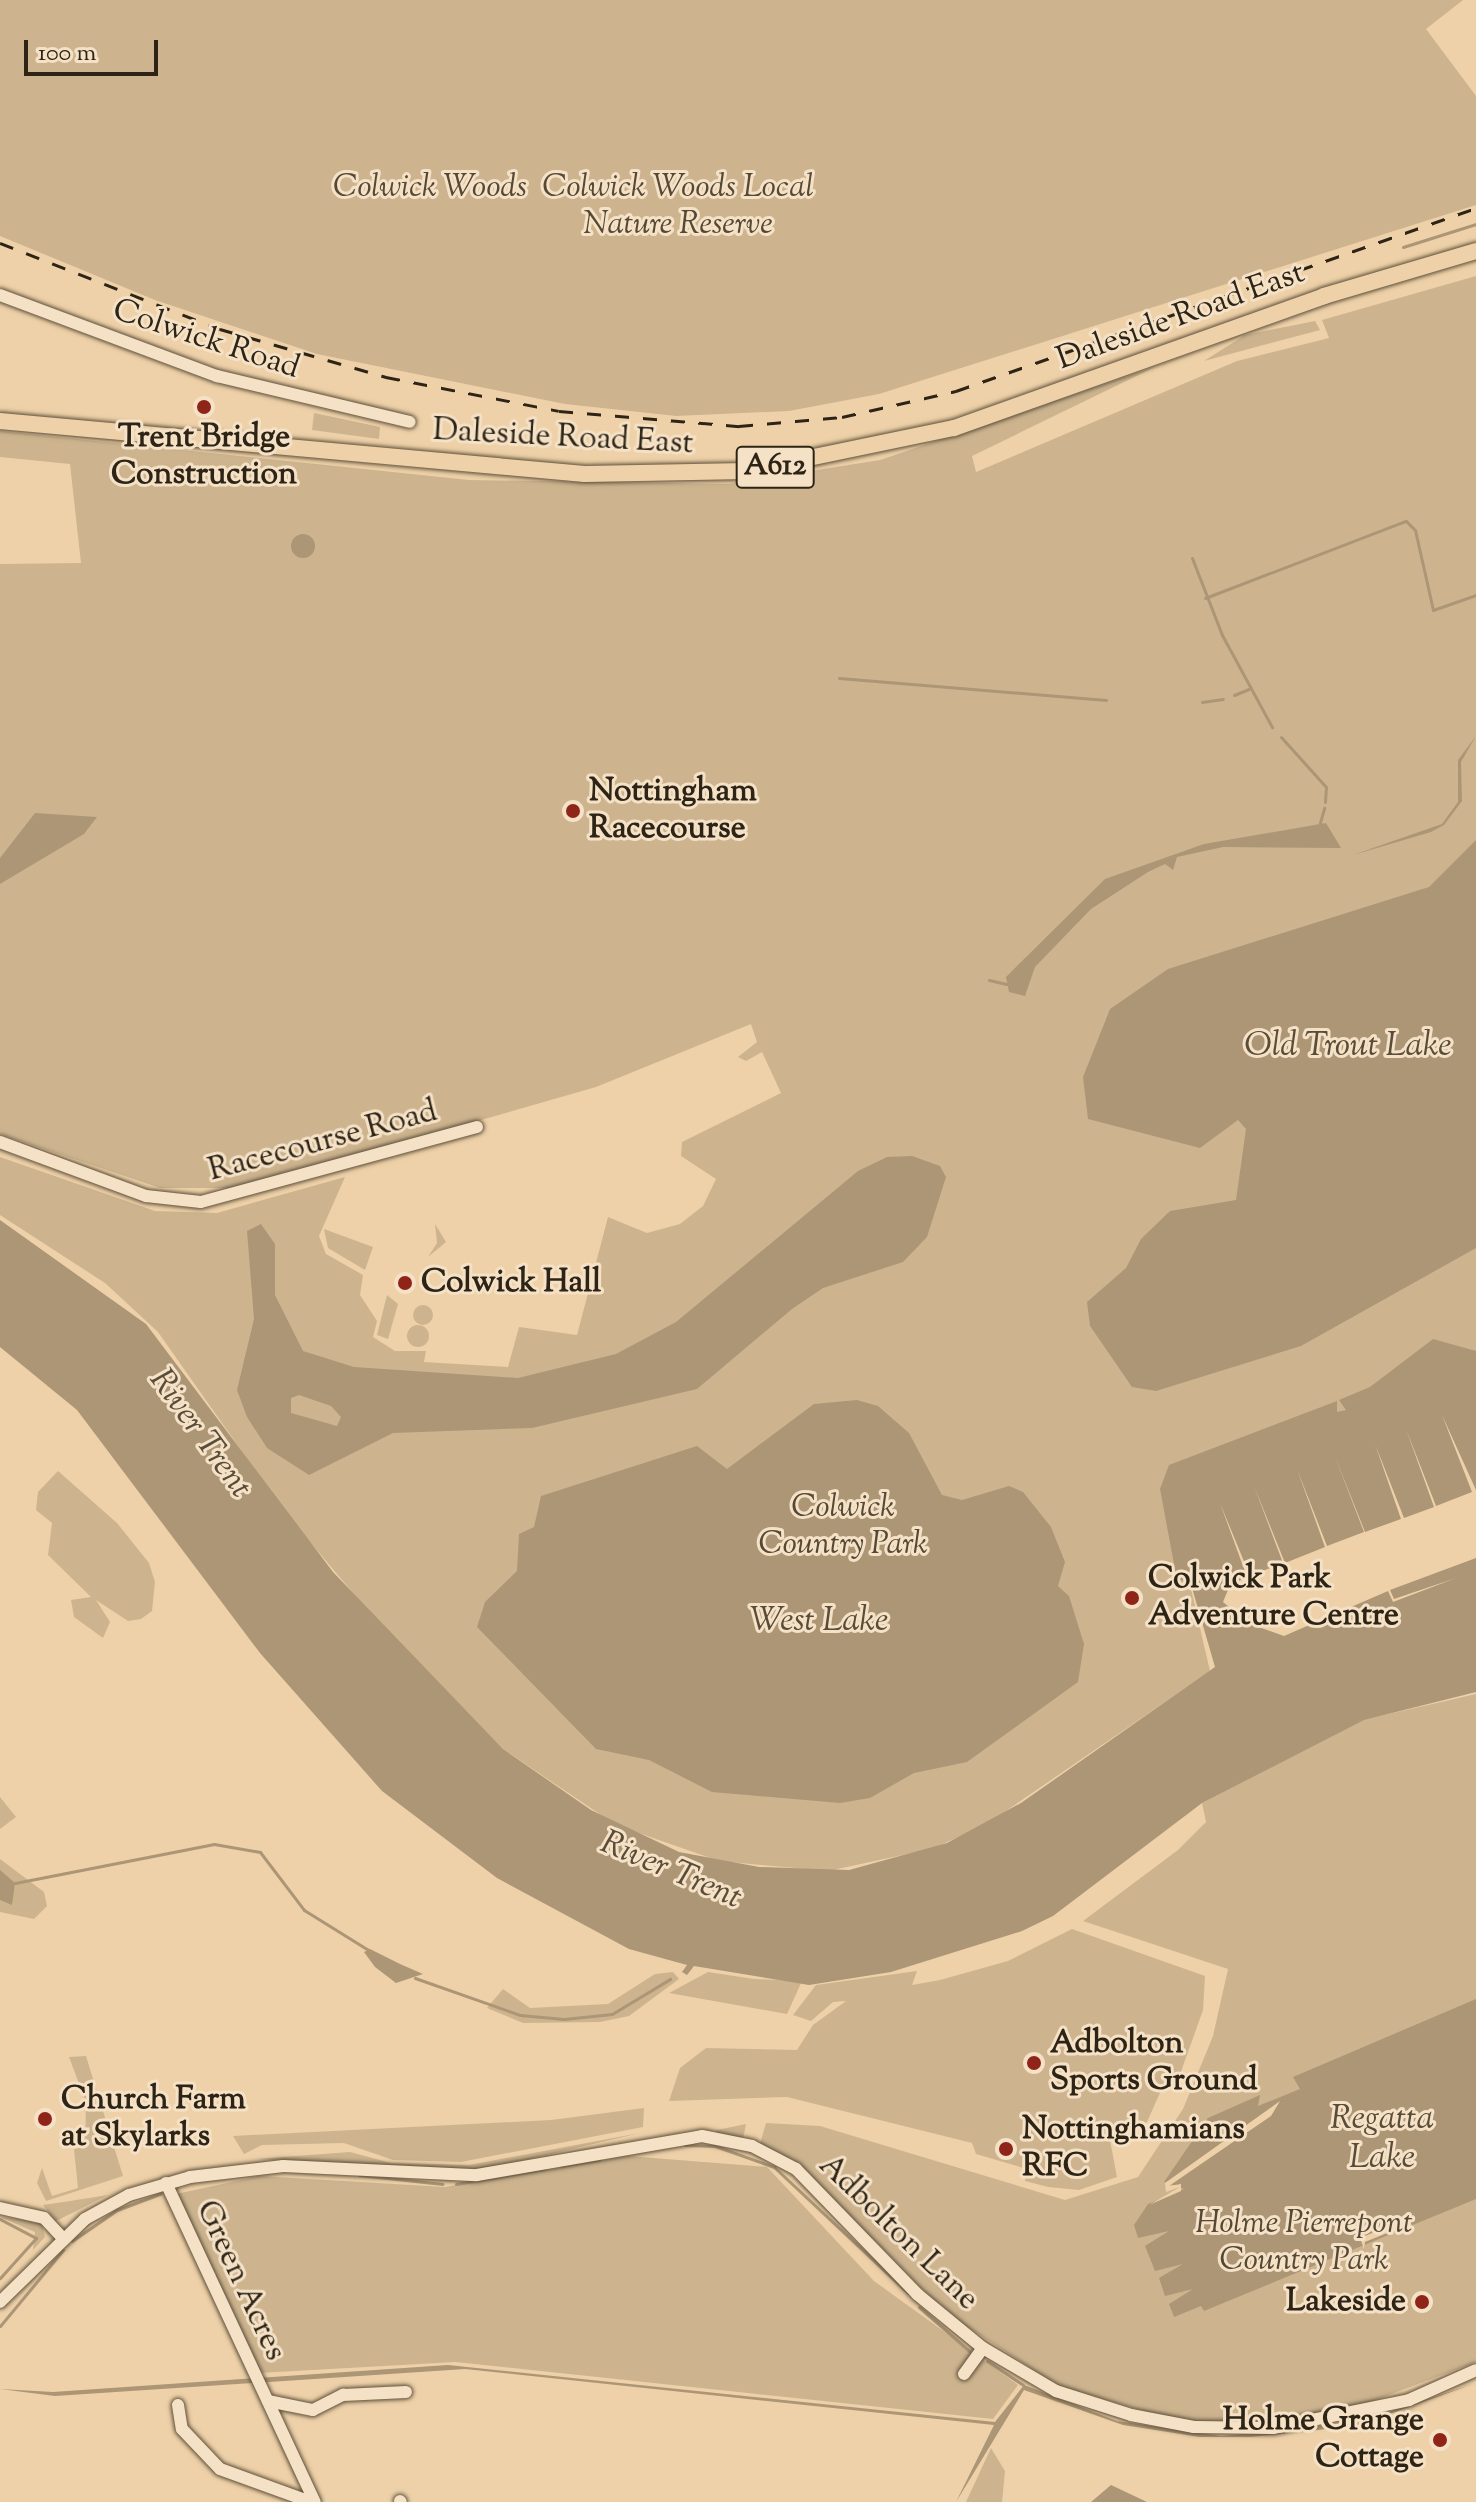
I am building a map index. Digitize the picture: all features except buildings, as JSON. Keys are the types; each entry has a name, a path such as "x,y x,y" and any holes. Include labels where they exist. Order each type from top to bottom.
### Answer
{"main road":[{"name":"Daleside Road East","path":"0,421 585,474 746,471 954,428 1324,296 1476,251"}],"street":[{"name":"Colwick Road","path":"0,295 217,376 405,421 399,436"},
{"name":"Racecourse Road","path":"0,1142 146,1196 201,1202 235,1199 477,1127"},
{"name":"Adbolton Lane","path":"0,2302 62,2237 113,2203 166,2183 283,2166 477,2175 666,2137 730,2139 775,2156 822,2189 917,2294 983,2348 1056,2391 1194,2427 1328,2421 1409,2400 1476,2370"},
{"name":"Green Acres","path":"166,2183 313,2502"},
{"path":"0,2208 44,2218 62,2237"},
{"path":"964,2374 983,2348"},
{"name":"Green Acres","path":"268,2401 313,2410 343,2395 406,2392"},
{"path":"178,2405 182,2429 220,2469 313,2502"}],"green space":[{"name":"Colwick Woods Local Nature Reserve","path":"0,0 1463,0 1426,29 1476,96 1476,205 879,394 789,411 676,416 565,404 317,354 155,300 0,236"},
{"name":"Colwick Country Park","path":"1476,276 1476,1379 1169,1494 1210,1671 984,1826 931,1849 828,1871 719,1861 616,1825 503,1749 386,1632 283,1510 158,1332 105,1283 0,1215 0,1157 155,1211 217,1213 345,1177 319,1236 326,1254 363,1275 360,1295 377,1321 373,1337 395,1351 426,1351 424,1362 508,1367 519,1327 577,1335 608,1217 647,1233 680,1224 703,1206 716,1179 681,1156 682,1142 781,1093 762,1052 746,1061 738,1057 757,1042 751,1024 596,1087 244,1188 160,1188 0,1134 0,564 81,563 70,464 0,457 0,431 469,480 729,484 880,460 1155,367 972,456 976,472 1237,361 1329,338 1322,320"},
{"path":"1315,321 1320,330 1204,361 1245,335"},
{"path":"314,413 380,427 379,439 312,430"},
{"path":"435,1224 446,1242 428,1257 437,1243"},
{"path":"324,1229 373,1247 365,1270 328,1248"},
{"path":"387,1295 398,1304 388,1339 377,1335"},
{"path":"419,1305 427,1305 433,1315 427,1325 419,1325 413,1319 413,1311"},
{"path":"418,1325 426,1328 429,1336 426,1344 418,1347 410,1344 407,1336 410,1328"},
{"path":"58,1471 117,1523 149,1563 155,1582 152,1611 141,1619 128,1621 96,1600 110,1622 103,1638 74,1617 71,1600 91,1597 48,1555 52,1523 36,1510 38,1492"},
{"name":"Holme Pierrepont Country Park","path":"1476,1694 1476,2362 1315,2423 1185,2423 1059,2386 946,2313 797,2163 760,2144 766,2123 820,2126 1065,2200 1138,2177 1183,2109 1213,2036 1228,1969 1083,1921 1178,1850 1206,1822 1202,1803 1358,1721"},
{"path":"0,1797 16,1817 0,1829"},
{"path":"0,1859 44,1892 47,1906 34,1919 0,1912"},
{"name":"Adbolton Sports Ground","path":"1072,1929 1205,1976 1203,2010 1178,2080 1167,2077 1147,2122 1110,2140 1117,2177 1079,2190 1048,2187 1025,2181 1027,2169 976,2154 972,2143 787,2097 669,2101 680,2068 706,2048 797,2050 813,2025 846,2001 833,2002 811,2021 793,2015 816,1985 917,1971 912,1985 940,1980 1008,1961"},
{"path":"673,1972 679,1979 629,2016 600,2022 523,2023 487,2008 503,1989 530,2008 608,2004 655,1974"},
{"path":"708,1972 754,1979 802,1981 787,2014 669,1993"},
{"path":"86,2056 123,2176 46,2201 37,2183 42,2168 52,2196 78,2188 74,2149 85,2147 86,2102 69,2057"},
{"path":"644,2108 643,2127 461,2162 393,2160 344,2143 262,2145 244,2154 233,2136 551,2120"},
{"path":"746,2124 743,2139 715,2132 717,2130"},
{"path":"640,2133 479,2171 256,2159 350,2152 391,2163 469,2165"},
{"path":"628,2156 767,2167 874,2281 1018,2385 993,2419 455,2362 259,2373 176,2194 259,2176 445,2187"},
{"path":"108,2195 56,2221 43,2205 70,2201"},
{"path":"0,2217 41,2222 45,2237 33,2250 35,2232"},
{"path":"991,2448 1005,2471 1002,2502 966,2502"}],"water":[{"path":"303,534 312,537 315,546 312,555 303,558 294,555 291,546 294,537"},
{"path":"1476,736 1461,762 1462,801 1444,825 1431,832 1353,855 1442,824 1458,802 1458,760"},
{"path":"35,813 97,817 84,834 0,884 0,858"},
{"path":"1326,823 1341,848 1223,847 1177,857 1173,870 1165,864 1148,872 1091,909 1035,967 1025,996 1009,992 1006,977 1105,879 1204,844"},
{"name":"Old Trout Lake","path":"1476,840 1476,1248 1301,1346 1156,1391 1132,1387 1090,1326 1087,1302 1126,1268 1141,1239 1170,1211 1236,1200 1246,1129 1238,1120 1200,1148 1088,1119 1083,1077 1110,1009 1168,969 1429,887"},
{"path":"912,1156 940,1166 946,1177 927,1237 903,1262 823,1288 792,1309 697,1389 532,1428 393,1433 309,1475 267,1448 247,1417 237,1390 254,1319 247,1231 261,1224 275,1244 275,1295 303,1351 354,1367 518,1378 616,1354 676,1322 858,1171 887,1157","holes":["299,1395 331,1406 341,1417 337,1426 291,1413 291,1398"]},
{"name":"River Trent","path":"0,1220 146,1324 333,1572 503,1749 591,1810 679,1852 759,1867 849,1870 947,1843 1021,1803 1215,1667 1190,1581 1177,1580 1160,1489 1169,1465 1337,1401 1337,1412 1346,1410 1339,1400 1370,1387 1433,1339 1476,1351 1476,1490 1442,1415 1472,1492 1436,1506 1406,1429 1434,1507 1404,1518 1375,1444 1401,1519 1365,1532 1334,1454 1364,1532 1327,1546 1297,1469 1325,1547 1285,1563 1254,1486 1283,1563 1250,1576 1220,1503 1247,1577 1230,1585 1223,1602 1250,1624 1284,1636 1388,1591 1393,1602 1456,1578 1394,1599 1390,1590 1476,1558 1476,1692 1364,1720 1202,1803 1053,1916 1022,1931 891,1972 809,1985 694,1966 687,1975 682,1972 687,1965 629,1949 497,1878 382,1791 260,1653 77,1410 0,1347"},
{"name":"West Lake","path":"857,1400 878,1406 909,1433 942,1495 962,1500 1009,1486 1023,1492 1051,1527 1065,1562 1058,1586 1069,1596 1084,1644 1078,1682 967,1762 914,1773 870,1798 840,1803 712,1792 649,1760 596,1749 477,1627 485,1602 517,1571 519,1534 534,1527 541,1496 697,1446 727,1469 814,1404"},
{"path":"0,1870 15,1883 12,1905 0,1900"},
{"path":"370,1949 423,1974 396,1983 375,1967 364,1952"},
{"name":"Regatta Lake","path":"1476,1999 1476,2199 1204,2311 1201,2306 1174,2317 1169,2304 1193,2289 1165,2296 1159,2278 1183,2264 1155,2271 1145,2246 1169,2231 1138,2238 1134,2225 1148,2204 1184,2189 1164,2182 1208,2118 1260,2095 1258,2106 1300,2089 1293,2077"},
{"path":"448,2365 995,2422 1024,2385 1117,2421 1222,2436 1356,2423 1476,2383 1356,2426 1251,2437 1200,2437 1123,2425 1024,2390 956,2502 994,2425 465,2369 55,2396 0,2389 53,2392"},
{"path":"1111,2485 1147,2502 1091,2502"}],"pier":[{"path":"1280,2101 1271,2116 1169,2186 1181,2184 1181,2191 1149,2205 1180,2187 1166,2192 1165,2183"},
{"path":"1409,2218 1413,2229 1409,2224 1365,2242 1364,2249 1360,2238"}],"waterway":[{"path":"1403,247 1476,224"},
{"path":"1205,598 1406,521 1415,530 1433,610 1476,595"},
{"path":"1192,558 1222,635 1272,727"},
{"path":"839,678 1106,700"},
{"path":"1234,695 1249,689"},
{"path":"1202,702 1223,699"},
{"path":"1281,737 1326,787 1325,802"},
{"path":"1319,826 1324,808"},
{"path":"989,980 1007,984"},
{"path":"15,1883 214,1844 260,1852 304,1910 373,1953"},
{"path":"415,1978 520,2015 564,2019 612,2014 670,1979"},
{"path":"685,2145 715,2146 774,2167 908,2293"},
{"path":"561,2166 600,2160"},
{"path":"456,2184 545,2169"},
{"path":"359,2175 443,2184"},
{"path":"72,2241 117,2210 160,2194"},
{"path":"0,2219 36,2238 0,2278"},
{"path":"0,2326 63,2250"},
{"path":"919,2307 969,2351"},
{"path":"987,2361 1023,2385"}],"railway":[{"path":"0,243 220,329 386,377 559,411 739,426 842,417 956,391 1476,208"}],"place":[{"name":"Trent Bridge Construction","path":"204,407"},
{"name":"Nottingham Racecourse","path":"573,811"},
{"name":"Colwick Hall","path":"405,1283"},
{"name":"Colwick Park Adventure Centre","path":"1132,1598"},
{"name":"Adbolton Sports Ground","path":"1034,2063"},
{"name":"Church Farm at Skylarks","path":"45,2119"},
{"name":"Nottinghamians RFC","path":"1006,2149"},
{"name":"Lakeside","path":"1422,2302"},
{"name":"Holme Grange Cottage","path":"1440,2440"}],"park label":[{"name":"Colwick Woods","path":"430,188"}]}
